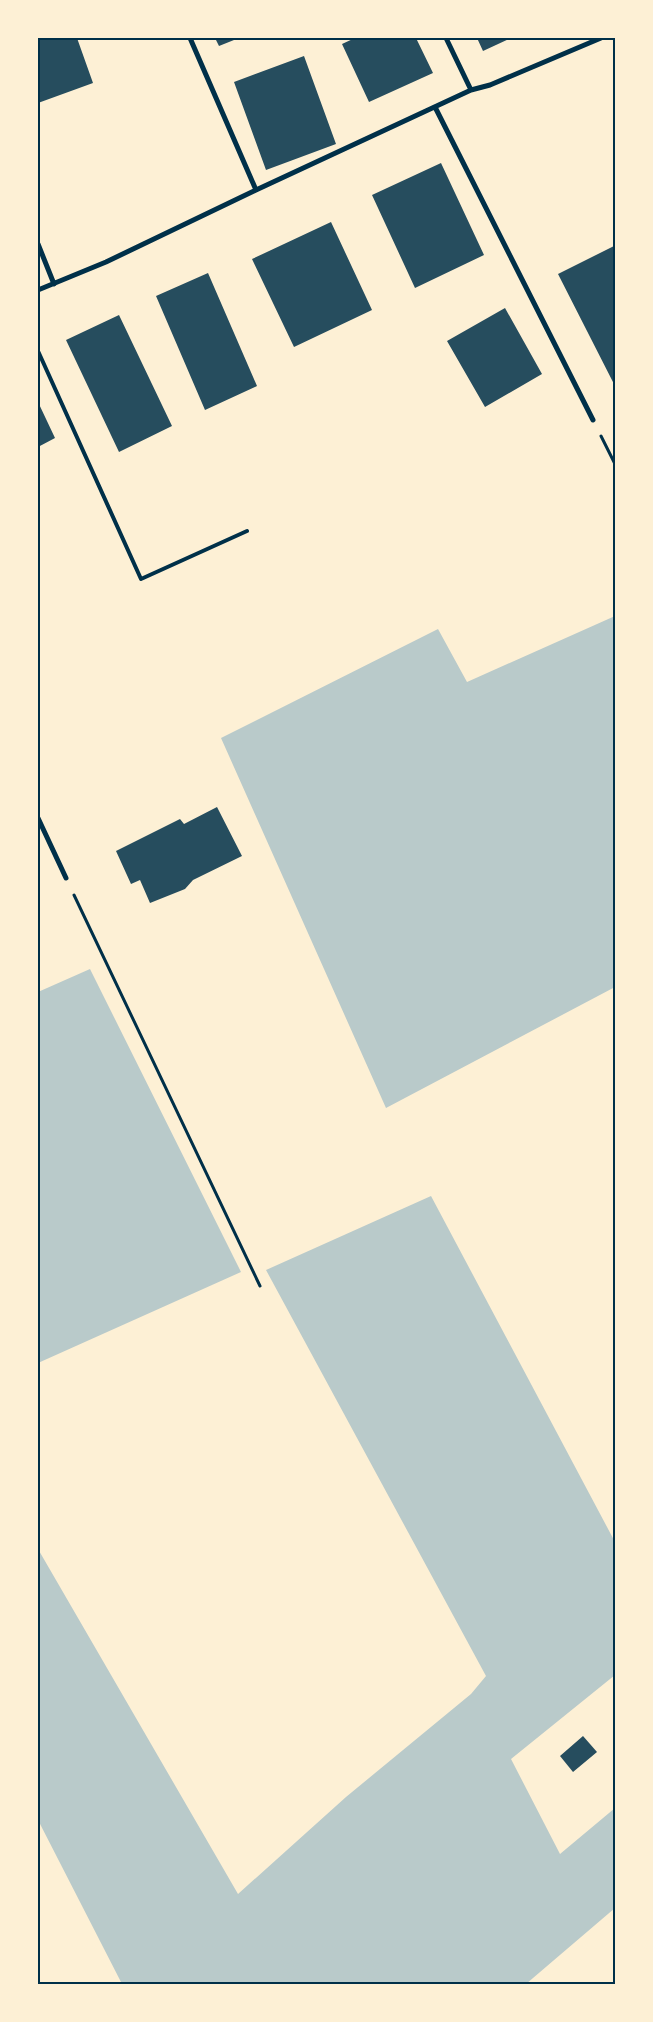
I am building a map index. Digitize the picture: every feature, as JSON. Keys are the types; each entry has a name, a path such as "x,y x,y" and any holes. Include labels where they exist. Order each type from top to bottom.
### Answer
{"street":[{"path":"190,38 256,190"},
{"path":"446,38 471,90"},
{"path":"38,290 106,262 471,90 490,85 602,38"},
{"path":"435,107 593,420"},
{"path":"38,244 54,284"},
{"path":"38,818 66,878"}],"lane":[{"path":"38,351 141,579 247,532"}],"path":[{"path":"593,420 616,466"},
{"path":"66,878 260,1286"}],"shaded area":[{"path":"615,616 615,987 386,1108 221,738 438,629 467,682"},
{"path":"90,969 241,1272 38,1363 38,992"},
{"path":"431,1196 615,1542 615,1675 511,1759 560,1854 615,1808 615,1908 526,1984 122,1984 38,1820 38,1549 238,1894 346,1797 471,1694 486,1676 266,1270"}],"building":[{"path":"38,38 77,38 93,83 38,103"},
{"path":"215,38 239,38 219,46"},
{"path":"355,38 416,38 433,73 369,102 342,44"},
{"path":"477,38 511,38 483,51"},
{"path":"304,56 336,144 266,170 234,82"},
{"path":"441,163 484,255 415,288 372,195"},
{"path":"331,222 372,310 294,347 252,259"},
{"path":"616,245 616,388 558,274"},
{"path":"208,273 257,386 205,410 156,296"},
{"path":"505,308 542,374 485,407 447,341"},
{"path":"119,315 172,426 119,452 66,340"},
{"path":"38,402 55,438 38,447"},
{"path":"217,807 242,856 193,880 185,889 150,903 140,880 131,884 116,851 180,819 184,824"},
{"path":"583,1736 597,1752 573,1772 560,1756"}]}
